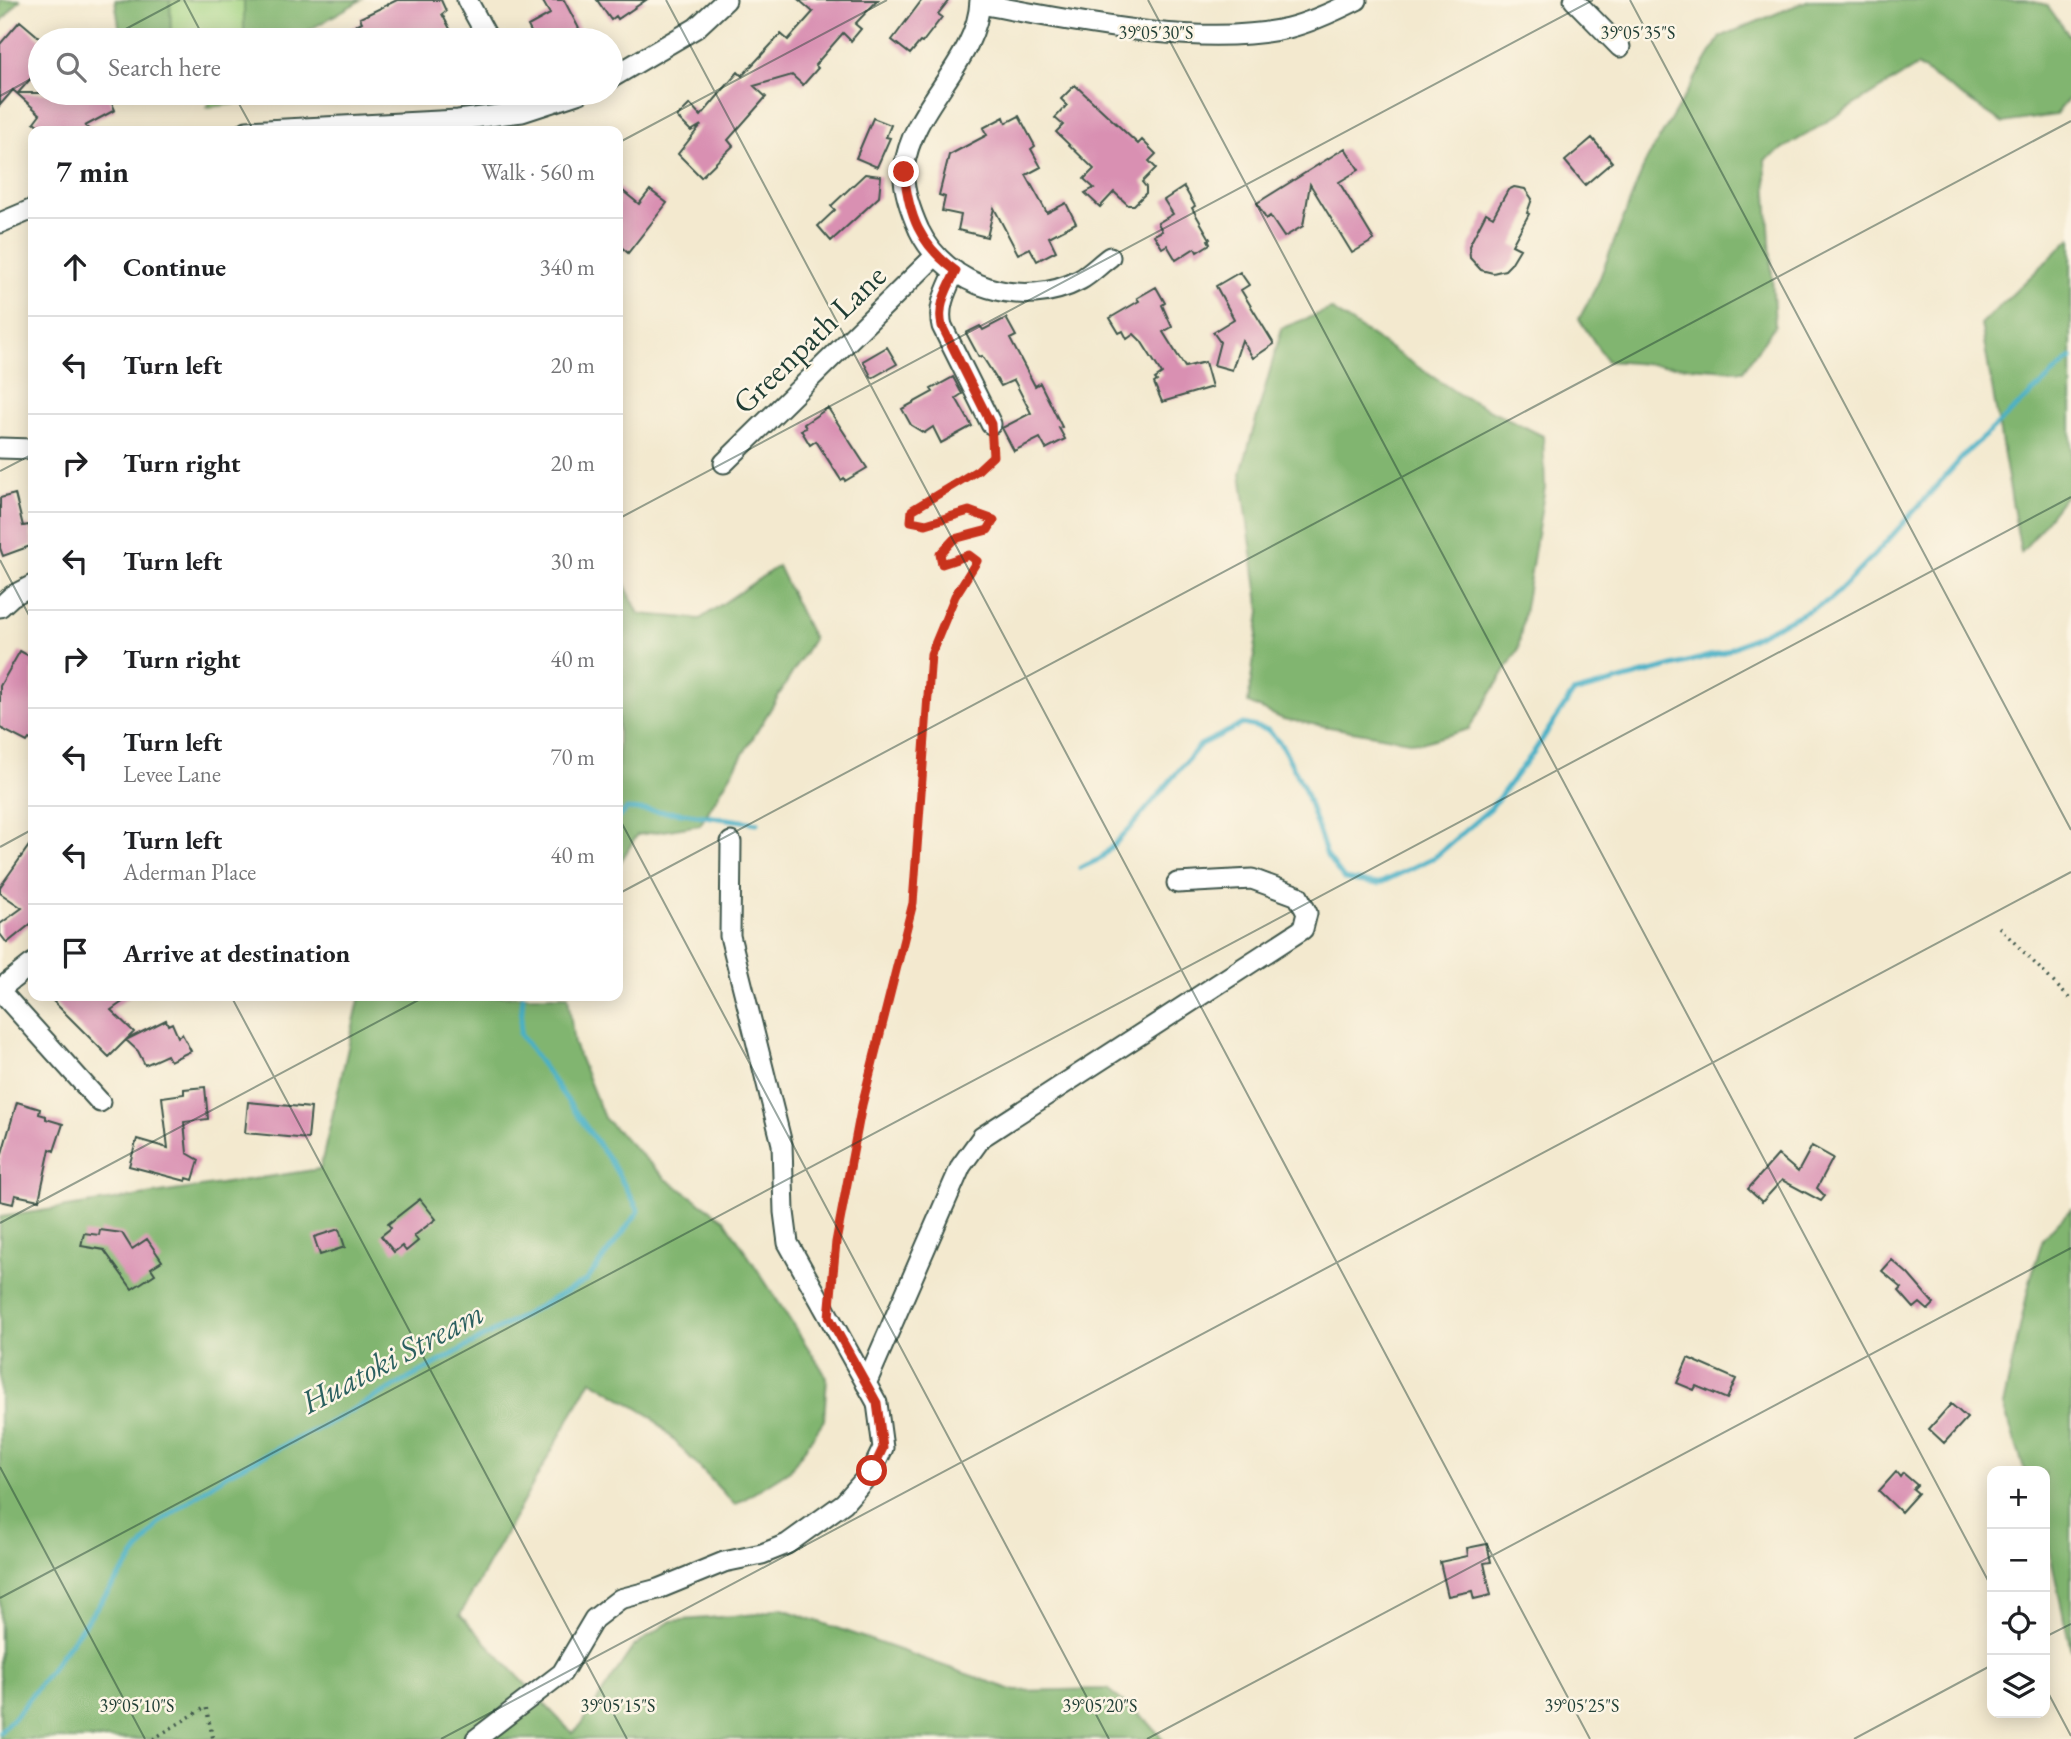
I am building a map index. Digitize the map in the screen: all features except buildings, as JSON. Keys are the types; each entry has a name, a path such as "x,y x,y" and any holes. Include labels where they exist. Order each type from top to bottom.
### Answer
{"street":[{"path":"467,0 482,28"},
{"path":"623,71 696,28 726,0"},
{"path":"1110,257 1080,279 1050,290 1021,294 1001,292 975,284 935,256 913,218 906,194 904,172 914,132 973,34 980,2 1115,27 1232,34 1288,28 1334,12 1357,0"},
{"path":"1574,0 1620,47"},
{"path":"520,105 523,112"},
{"path":"374,126 458,121 523,112 544,105"},
{"path":"0,223 28,211"},
{"name":"Greenpath Lane","path":"724,463 935,256"},
{"path":"956,271 941,307 942,326 991,424"},
{"path":"0,448 28,449"},
{"path":"0,607 12,596 28,588"},
{"path":"476,1739 562,1672 594,1619 620,1599 658,1589 724,1562 762,1554 787,1544 844,1503 872,1471 883,1448 877,1403 788,1243 784,1212 782,1144 730,936 731,842"},
{"path":"866,1384 961,1166 982,1137 1303,929 1307,913 1298,896 1252,879 1177,883"},
{"path":"28,967 0,990 100,1102"}],"path":[{"path":"829,1317 836,1242 862,1105 913,903 931,654 955,596 977,561 969,555 942,564 940,554 954,539 988,530 994,520 969,511 926,524 911,521 912,510 978,470 993,456 991,424"},
{"path":"1998,927 2071,1000"},
{"path":"153,1739 206,1706 213,1739"}],"green space":[{"path":"0,0 20,0 0,23"},
{"path":"115,0 170,0 171,28 120,28"},
{"path":"170,0 244,0 244,28 171,28"},
{"path":"244,0 361,0 313,28 244,28"},
{"path":"1809,0 2026,0 2047,5 2071,38 2071,96 2055,115 2003,123 1917,66 1765,160 1775,325 1743,371 1607,361 1579,319 1597,285 1646,161 1720,37"},
{"path":"2071,238 2071,489 2021,553 1981,324"},
{"path":"1331,309 1460,395 1543,436 1545,487 1518,650 1469,729 1421,743 1283,719 1248,703 1260,611 1241,473 1282,328"},
{"path":"778,566 813,639 700,825 637,835 623,858 623,581 639,614 700,619"},
{"path":"359,1001 569,1001 574,1044 604,1118 666,1179 725,1220 827,1377 824,1420 790,1470 735,1505 652,1417 591,1380 460,1615 572,1733 581,1725 633,1647 671,1621 758,1614 780,1608 1015,1691 1107,1689 1148,1722 1163,1739 0,1739 0,1217 320,1169"},
{"path":"2071,1209 2071,1651 2050,1553 2050,1466 2023,1466 2003,1406 2030,1281 2043,1238"}],"waterway":[{"path":"1080,868 1100,859 1132,826 1200,745 1243,724 1268,730 1282,746 1304,788 1327,856 1344,879 1378,884 1435,857 1491,808 1533,753 1573,693 1724,652 1830,600 1968,451 2071,358"},
{"name":"Huatoki Stream","path":"623,813 627,809 682,813 757,823"},
{"name":"Huatoki Stream","path":"0,1732 19,1712 160,1522 227,1474 327,1424 587,1280 639,1211 611,1162 520,1034 523,1001"}],"route":[{"path":"872,1471 883,1448 877,1403 829,1317 836,1242 862,1105 913,903 931,654 955,596 977,561 969,555 942,564 940,554 954,539 988,530 994,520 969,511 926,524 911,521 912,510 978,470 993,456 991,424 942,326 941,307 956,271 935,256 925,241 913,218 906,194 904,172"}]}
